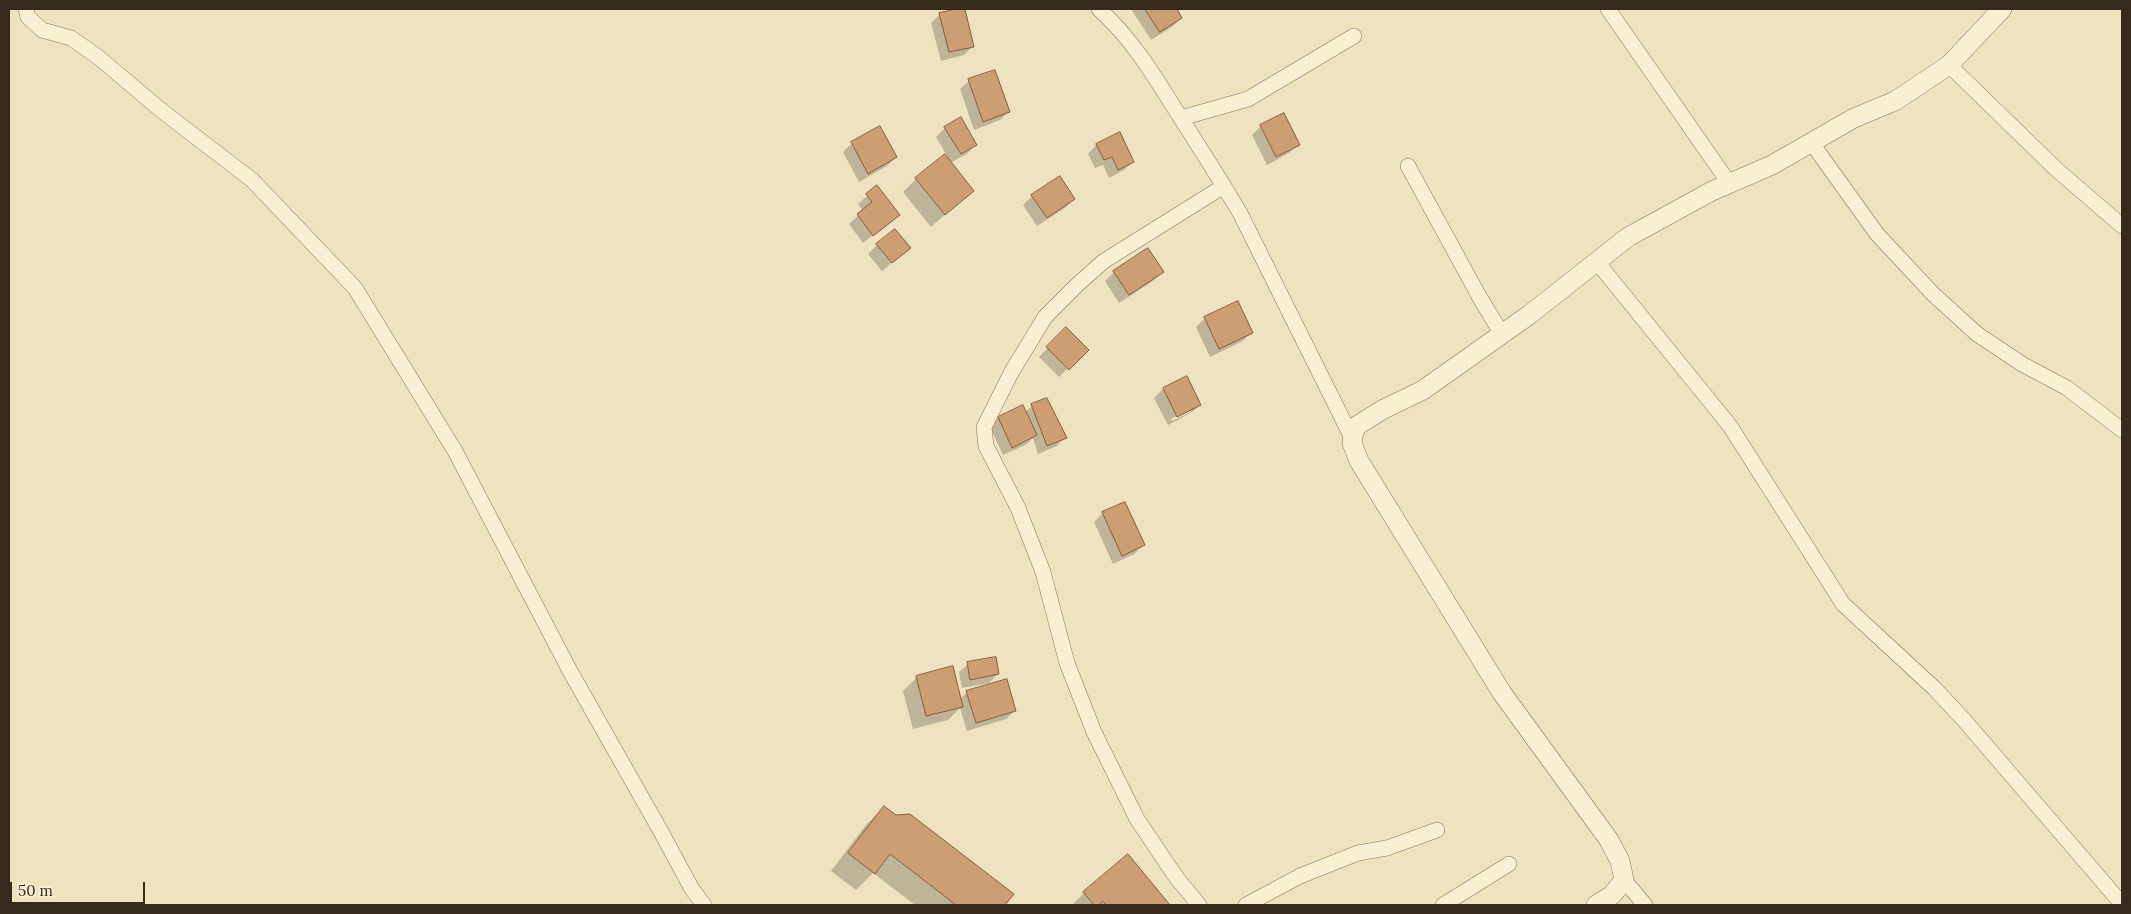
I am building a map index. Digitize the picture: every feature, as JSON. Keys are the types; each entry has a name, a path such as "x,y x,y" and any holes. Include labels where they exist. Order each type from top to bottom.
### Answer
{"street":[{"path":"26,9 28,17 42,30 71,38 252,180 355,288 454,451 570,671 692,889 704,905"},
{"path":"1098,9 1120,29 1181,118 1224,186 1240,213 1352,438 1359,461 1502,693 1609,840 1620,861 1624,880 1645,905"},
{"path":"1608,9 1729,183"},
{"path":"1352,438 1358,425 1382,410 1423,390 1502,334 1628,238 1712,191 1772,165 1854,118 1895,101 1949,65 2002,9"},
{"path":"1181,118 1248,99 1354,36"},
{"path":"1949,65 2056,169 2122,226"},
{"path":"1811,142 1877,234 1933,294 1977,334 2022,364 2067,388 2122,430"},
{"path":"1408,166 1480,298 1502,334"},
{"path":"1199,905 1176,877 1137,819 1094,732 1067,663 1043,572 1018,508 986,446 984,428 1011,373 1045,317 1104,261 1224,186"},
{"path":"1597,262 1730,426 1843,604 1934,688 1964,720 2122,904"},
{"path":"1246,905 1300,876 1358,853 1387,848 1437,830"},
{"path":"1443,905 1509,864"},
{"path":"1596,905 1612,895 1624,880"}],"building":[{"path":"965,9 974,47 949,52 939,13"},
{"path":"1145,9 1177,9 1182,18 1160,32"},
{"path":"995,70 1010,112 983,122 968,79"},
{"path":"1284,113 1300,145 1276,157 1260,125"},
{"path":"961,117 977,145 961,154 944,127"},
{"path":"880,126 897,157 868,174 851,142"},
{"path":"1120,132 1134,162 1118,170 1112,157 1104,160 1096,144"},
{"path":"945,154 974,191 945,215 915,178"},
{"path":"1060,176 1075,199 1047,218 1031,195"},
{"path":"877,185 900,215 873,236 857,214 872,202 866,194"},
{"path":"895,229 911,248 892,263 876,244"},
{"path":"1148,248 1164,272 1129,295 1113,271"},
{"path":"1238,301 1253,333 1219,349 1204,317"},
{"path":"1066,327 1089,350 1069,370 1046,347"},
{"path":"1187,376 1201,405 1177,417 1163,388"},
{"path":"1047,398 1067,438 1047,446 1031,404"},
{"path":"1023,405 1037,435 1012,448 998,417"},
{"path":"1125,502 1145,545 1122,556 1102,512"},
{"path":"996,657 999,674 970,680 967,662"},
{"path":"953,666 963,707 926,716 916,676"},
{"path":"1007,679 1016,711 976,723 966,691"},
{"path":"884,806 896,815 910,814 1014,894 1005,905 956,905 890,854 875,874 848,853"},
{"path":"1128,854 1170,905 1106,905 1102,901 1100,905 1094,905 1083,892"}]}
